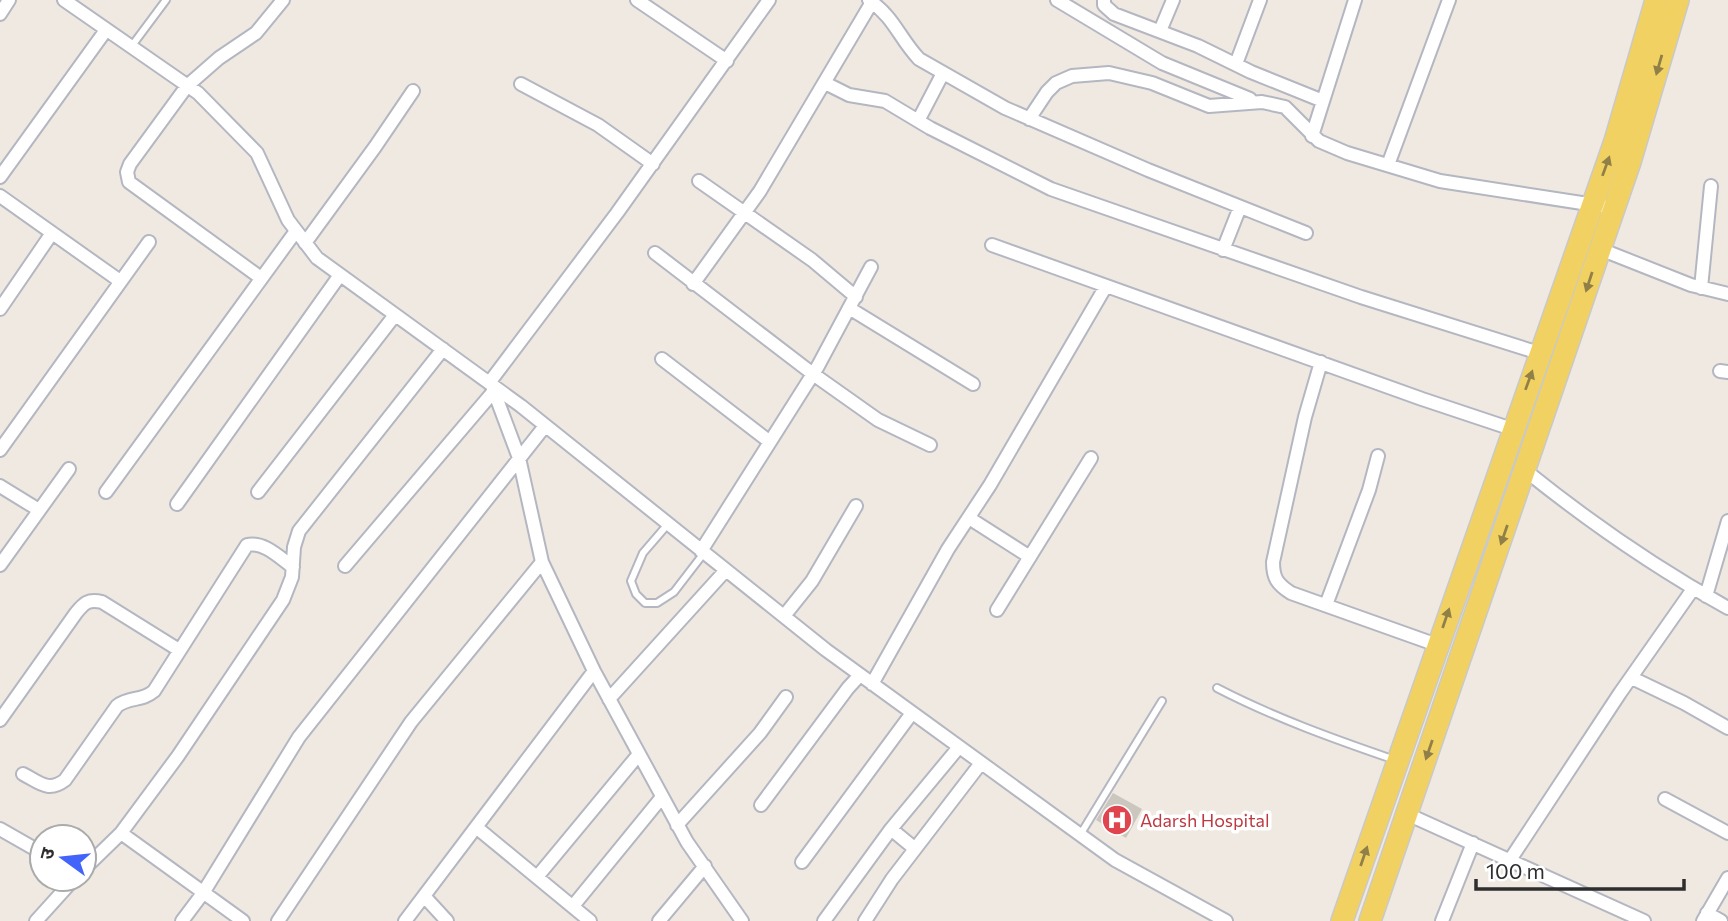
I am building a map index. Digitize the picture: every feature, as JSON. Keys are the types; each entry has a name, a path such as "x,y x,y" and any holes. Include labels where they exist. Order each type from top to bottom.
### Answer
{"main road":[{"path":"1342,921 1615,141 1656,0"},
{"path":"1370,921 1630,162 1678,0"}],"street":[{"path":"0,13 9,0"},
{"path":"64,0 198,93 257,153 288,220 317,258 545,426 872,684 1115,860 1226,921"},
{"path":"261,278 130,182 127,172 130,164 187,86 219,58 256,33 283,0"},
{"path":"637,0 726,61"},
{"path":"345,566 491,386 769,0"},
{"path":"1058,0 1162,63 1256,102"},
{"path":"1104,0 1104,5 1114,14 1323,101"},
{"path":"1160,31 1173,0"},
{"path":"1236,64 1259,0"},
{"path":"1312,136 1355,0"},
{"path":"1388,165 1449,0"},
{"path":"693,284 760,191 825,83 870,1 886,13 919,59 1029,119 1306,233"},
{"path":"0,177 106,30"},
{"path":"918,121 943,73"},
{"path":"1029,119 1056,83 1072,76 1109,73 1152,83 1209,106 1256,102 1285,107 1319,141 1347,153 1440,181 1614,208"},
{"path":"825,83 849,94 885,101 1051,190 1361,297 1539,353"},
{"path":"521,84 598,125 653,164"},
{"path":"305,243 413,91"},
{"path":"699,181 813,260 853,302 973,384"},
{"path":"1701,288 1711,186"},
{"path":"0,196 120,281"},
{"path":"1223,250 1240,207"},
{"path":"106,492 296,231"},
{"path":"0,309 52,233"},
{"path":"0,450 149,242"},
{"path":"992,245 1512,429"},
{"path":"1600,249 1701,288 1728,294"},
{"path":"655,253 813,374 878,420 930,445"},
{"path":"703,552 813,374 872,267"},
{"path":"177,504 340,275"},
{"path":"872,684 948,549 990,485 1106,286"},
{"path":"258,492 395,315"},
{"path":"98,855 121,833 178,756 283,600 292,577 294,547 299,531 443,349"},
{"path":"662,359 770,442"},
{"path":"1321,362 1305,417 1273,562 1273,575 1280,586 1291,593 1437,645"},
{"path":"491,386 519,458 542,562 594,671 677,825 742,921"},
{"path":"182,921 203,893 299,737 545,426"},
{"path":"1326,605 1369,491 1378,456"},
{"path":"997,610 1091,458"},
{"path":"0,565 69,469"},
{"path":"1526,471 1629,550 1728,608"},
{"path":"0,486 39,510"},
{"path":"784,617 812,581 856,506"},
{"path":"969,518 1030,557"},
{"path":"1706,596 1728,521"},
{"path":"23,774 47,786 57,786 65,780 117,706 124,701 146,698 154,691 247,545 254,543 264,547 293,567"},
{"path":"278,921 411,722 542,562"},
{"path":"609,699 726,570"},
{"path":"1510,860 1693,589"},
{"path":"0,720 84,603 92,600 102,602 179,650"},
{"path":"405,921 594,671"},
{"path":"761,804 860,675"},
{"path":"1632,678 1728,728"},
{"path":"677,825 760,733 786,697"},
{"path":"802,862 912,713"},
{"path":"824,921 891,829 959,747"},
{"path":"537,877 639,754"},
{"path":"865,921 914,849 981,763"},
{"path":"573,906 662,797"},
{"path":"1665,799 1728,833"},
{"path":"1407,814 1644,921"},
{"path":"477,827 590,921"},
{"path":"0,829 28,845"},
{"path":"891,829 914,849"},
{"path":"121,833 243,921"},
{"path":"1442,921 1473,843"},
{"path":"659,921 705,866"},
{"path":"1721,921 1705,917 1728,878"},
{"path":"36,921 61,893"},
{"path":"424,896 447,921"}],"lane":[{"path":"131,47 166,0"},
{"path":"668,524 643,554 631,581 636,593 645,603 657,603 674,592 703,552"},
{"path":"1217,688 1300,728 1397,760"},
{"path":"1080,835 1162,701"}],"building":[{"path":"1113,793 1142,809 1126,838 1096,820"}],"place":[{"name":"Adarsh Hospital","path":"1117,820"}]}
